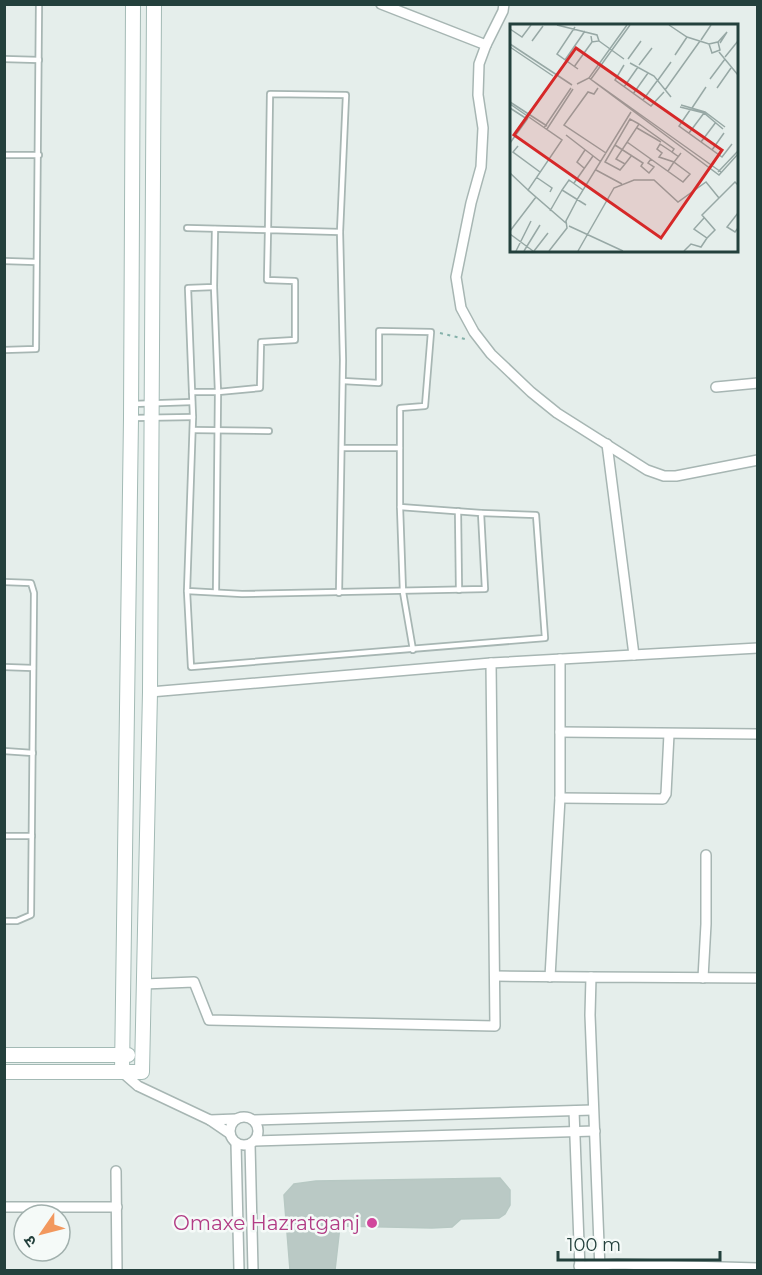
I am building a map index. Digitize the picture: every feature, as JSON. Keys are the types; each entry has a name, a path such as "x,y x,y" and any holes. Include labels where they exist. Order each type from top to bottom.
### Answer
{"street":[{"path":"134,4 122,1072 138,1086 156,1092 210,1120 229,1133 236,1143 238,1270"},
{"path":"154,4 150,692 142,1072 156,1092"},
{"path":"381,4 486,45"},
{"path":"504,4 479,64 478,95 483,128 481,167 456,277 461,308 474,332 491,354 557,413 647,470 664,476 689,474 758,460"},
{"path":"716,387 758,383"},
{"path":"607,444 634,655"},
{"path":"150,692 491,663 758,648"},
{"path":"550,977 560,798 560,659"},
{"path":"144,984 194,982 209,1020 495,1026 491,663"},
{"path":"560,732 758,734"},
{"path":"560,798 663,799 666,794 669,734"},
{"path":"703,978 706,855"},
{"path":"495,976 758,978"},
{"path":"591,977 590,1016 600,1268"},
{"path":"4,1055 143,1053"},
{"path":"4,1072 142,1072"},
{"path":"574,1110 580,1268 758,1268"},
{"path":"210,1120 236,1119 245,1116 253,1120 593,1110"},
{"path":"375,1137 376,1116"},
{"path":"229,1133 230,1126 236,1119"},
{"path":"253,1120 258,1128 257,1137 252,1143 253,1270"},
{"path":"236,1143 241,1145 375,1137 595,1131"},
{"path":"116,1172 117,1270"},
{"path":"4,1207 117,1207"}],"lane":[{"path":"4,350 36,349 39,4"},
{"path":"4,59 39,60"},
{"path":"192,392 260,388 261,342 295,339 295,281 267,280 270,94 346,95 340,232 343,381 339,593"},
{"path":"4,155 39,155"},
{"path":"187,228 340,232"},
{"path":"215,229 214,287 219,430 216,592"},
{"path":"4,261 36,262"},
{"path":"214,287 188,288 193,417 187,591 191,667 545,638 536,515 400,507"},
{"path":"343,381 379,383 379,332 431,332 425,406 400,408 403,592 413,650"},
{"path":"131,411 153,403 192,402"},
{"path":"131,411 153,418 193,417"},
{"path":"193,429 269,431"},
{"path":"342,448 400,448"},
{"path":"458,511 459,590"},
{"path":"187,591 339,593 484,589 481,513"},
{"path":"4,582 31,583 34,593 31,915 17,921 4,921"},
{"path":"4,667 33,668"},
{"path":"4,751 33,753"},
{"path":"4,836 32,836"}],"path":[{"path":"431,332 444,333 483,344"}],"building":[{"name":"Omaxe Hazratganj","path":"500,1178 510,1190 510,1205 505,1214 499,1218 461,1219 452,1227 340,1226 335,1270 290,1270 284,1195 294,1184 316,1181"}],"place":[{"name":"Omaxe Hazratganj","path":"372,1223"}]}
